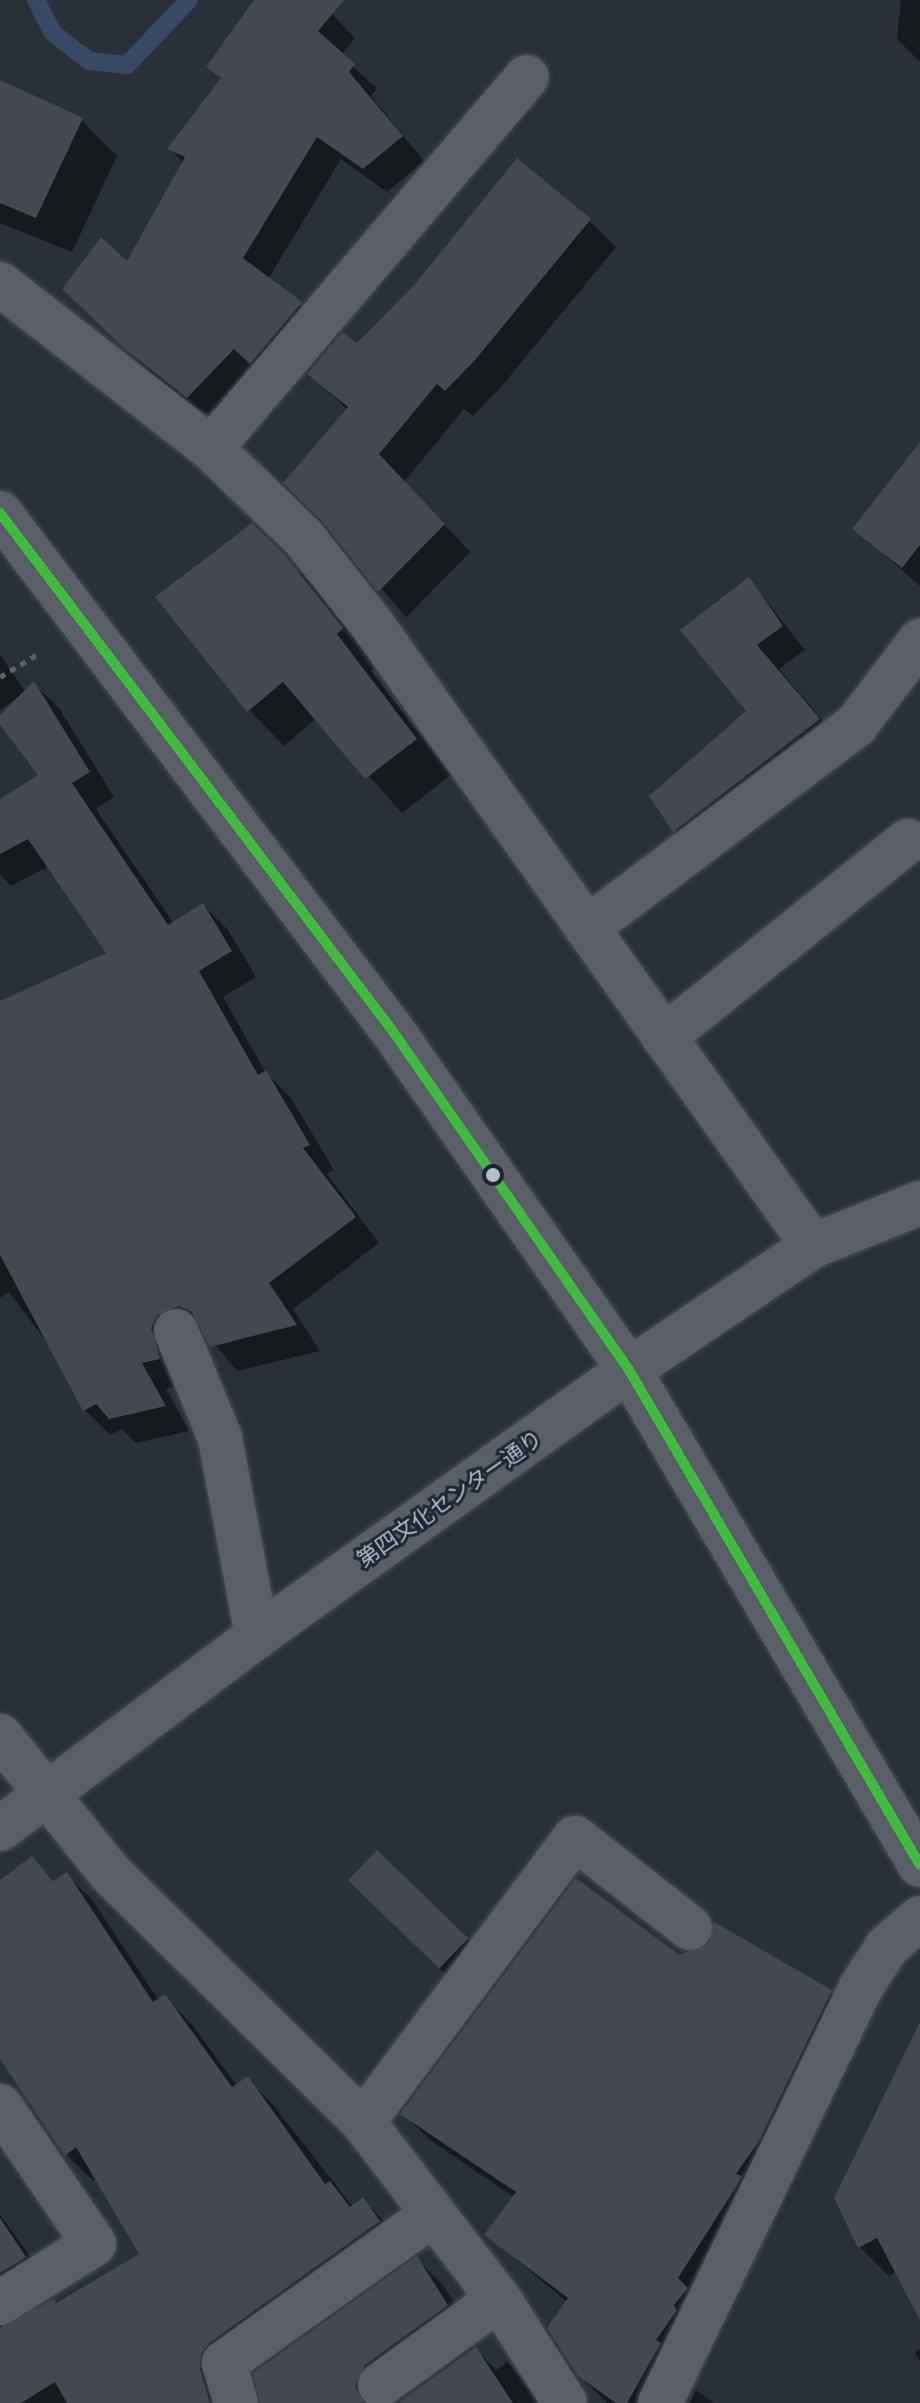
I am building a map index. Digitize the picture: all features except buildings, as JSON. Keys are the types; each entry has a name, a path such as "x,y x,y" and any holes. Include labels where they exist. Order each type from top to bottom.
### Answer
{"street":[{"path":"211,448 527,77"},
{"path":"0,284 211,448 303,537 371,623 813,1246"},
{"path":"0,513 392,1030 629,1370 920,1865"},
{"path":"587,928 856,725 920,641"},
{"path":"664,1037 908,841"},
{"name":"第四文化センター通り","path":"0,1829 257,1636 629,1370 813,1246 920,1203"},
{"path":"176,1331 220,1438 257,1636"},
{"path":"0,1736 111,1874 363,2122 499,2299 565,2403"},
{"path":"363,2122 575,1838 690,1928"},
{"path":"660,2403 861,1987 887,1947 920,1918"},
{"path":"0,2106 94,2244 0,2303"},
{"path":"236,2403 224,2363 432,2215"},
{"path":"380,2385 499,2299"}],"path":[{"path":"0,677 38,654"}],"waterway":[{"path":"36,0 52,32 89,61 127,65 189,0"}],"transit line":[{"path":"0,513 392,1030 629,1370 920,1865"}]}
